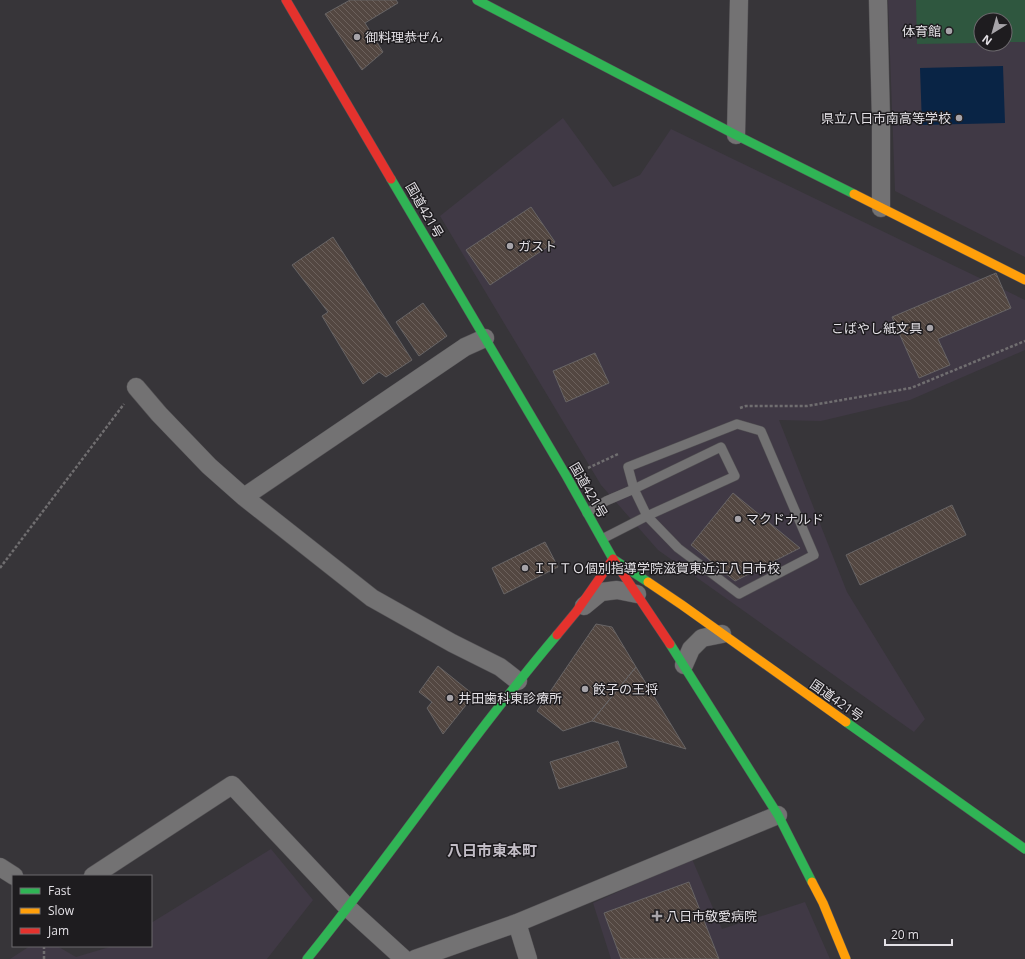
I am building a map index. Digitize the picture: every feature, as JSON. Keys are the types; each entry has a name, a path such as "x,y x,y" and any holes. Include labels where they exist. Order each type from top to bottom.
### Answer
{"main road":[{"name":"国道421号","path":"286,0 567,477 613,559 722,634 1025,849"},
{"path":"481,1 736,135 1025,280"},
{"path":"307,959 348,908 518,681 576,612 613,559 684,665 778,815 823,904 846,959"}],"street":[{"path":"736,135 739,0"},
{"path":"878,0 881,120 881,208"},
{"path":"244,497 465,347 485,338"},
{"path":"136,387 159,414 209,466 244,497 372,598 452,643 500,667 518,681"},
{"path":"576,612 601,592 617,590 637,594"},
{"path":"684,665 691,649 702,638 722,634"},
{"path":"95,875 232,785 348,908 404,959"},
{"path":"415,959 517,923 778,815"},
{"path":"0,867 12,875"},
{"path":"517,923 528,959"}],"lane":[{"path":"737,424 762,431 814,555 739,594 678,548 647,516 634,489 628,467 737,424"},
{"path":"588,513 606,501 721,447 735,476 647,516 602,539"}],"path":[{"path":"738,409 746,406 806,406 911,388 1025,341"},
{"path":"0,568 136,387"},
{"path":"567,477 618,454"},
{"path":"44,947 44,959"}],"shaded area":[{"name":"県立八日市南高等学校","path":"888,0 1025,0 1025,257 895,191"},
{"path":"563,118 613,187 640,175 671,129 1025,300 1025,350 910,400 821,421 779,420 847,592 925,719 914,732 658,550 601,485 440,216"},
{"path":"271,849 313,900 267,959 10,959 28,947 59,947 76,957 110,947 152,947 152,922"},
{"name":"八日市敬愛病院","path":"692,859 722,929 805,902 830,959 611,959 593,903"}],"green space":[{"name":"体育館","path":"916,0 1025,0 1025,42 1013,42 1013,12 973,12 973,43 917,44"}],"water":[{"path":"1003,66 1005,123 922,125 920,68"}],"building":[{"name":"御料理恭ぜん","path":"350,0 396,0 398,3 365,23 383,52 362,70 325,14"},
{"name":"ガスト","path":"531,207 555,242 490,285 466,250"},
{"path":"333,237 412,360 386,377 379,372 363,384 322,316 328,312 292,265"},
{"name":"こばやし紙文具","path":"996,273 1011,308 938,339 950,365 919,378 892,317"},
{"path":"423,303 447,336 419,356 396,322"},
{"path":"595,353 609,383 566,402 553,371"},
{"name":"マクドナルド","path":"733,493 800,548 735,581 691,545"},
{"path":"952,505 966,535 860,585 846,555"},
{"name":"ＩＴＴＯ個別指導学院滋賀東近江八日市校","path":"545,542 558,567 504,594 492,568"},
{"name":"餃子の王将","path":"596,624 612,627 636,667 592,721 563,731 537,711"},
{"name":"井田歯科東診療所","path":"438,666 474,695 443,734 427,708 432,702 419,692"},
{"path":"636,667 686,749 592,721"},
{"path":"618,741 627,767 559,789 550,762"},
{"name":"八日市敬愛病院","path":"689,882 719,959 621,959 604,913"}],"traffic: fast":[{"path":"477,0 736,135 854,194"},
{"path":"391,179 567,477 613,559 648,582"},
{"path":"307,959 339,919 462,755 557,635"},
{"path":"670,644 778,815 812,882"},
{"path":"846,722 1025,849"}],"traffic: slow":[{"path":"854,194 1025,280"},
{"path":"648,582 846,722"},
{"path":"812,882 823,903 846,959"}],"traffic: jam":[{"path":"286,0 391,179"},
{"path":"557,635 576,612 613,559 670,644"}],"place":[{"name":"体育館","path":"949,31"},
{"name":"御料理恭ぜん","path":"357,37"},
{"name":"県立八日市南高等学校","path":"959,118"},
{"name":"ガスト","path":"510,246"},
{"name":"こばやし紙文具","path":"930,328"},
{"name":"マクドナルド","path":"738,519"},
{"name":"ＩＴＴＯ個別指導学院滋賀東近江八日市校","path":"525,568"},
{"name":"餃子の王将","path":"585,689"},
{"name":"井田歯科東診療所","path":"450,698"},
{"name":"八日市敬愛病院","path":"657,916"}],"district":[{"name":"八日市東本町","path":"492,850"}]}
